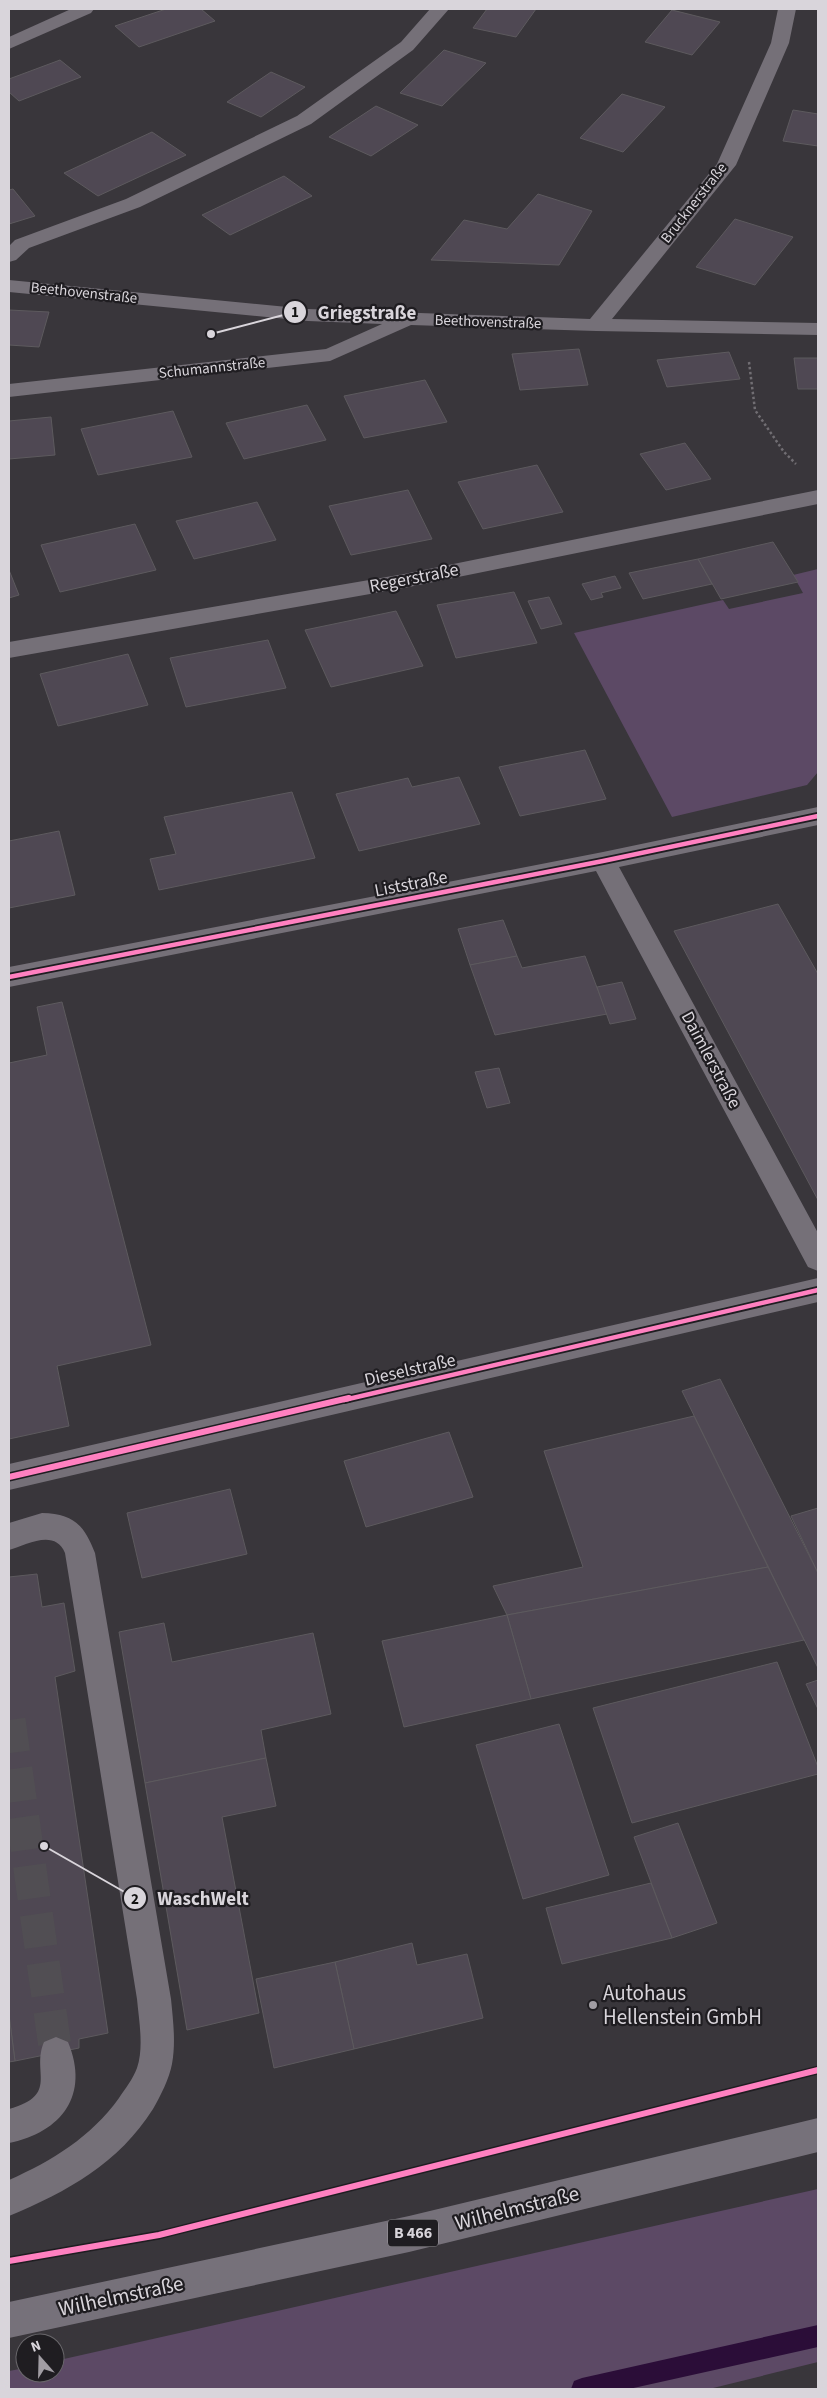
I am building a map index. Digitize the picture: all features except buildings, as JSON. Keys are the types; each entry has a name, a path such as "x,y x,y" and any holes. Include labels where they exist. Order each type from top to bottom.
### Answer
{"main road":[{"name":"Wilhelmstraße","path":"9,2320 409,2234 818,2135"}],"street":[{"path":"9,44 85,9"},
{"path":"9,256 22,244 133,203 304,120 407,46 440,9"},
{"name":"Brucknerstraße","path":"596,325 726,165 780,43 787,9"},
{"name":"Beethovenstraße","path":"9,286 308,315 409,320 818,329"},
{"name":"Schumannstraße","path":"9,391 330,355 409,320"},
{"name":"Regerstraße","path":"9,650 404,581 818,497"},
{"name":"Liststraße","path":"9,976 603,861 818,816"},
{"name":"Daimlerstraße","path":"603,861 818,1259"},
{"name":"Dieselstraße","path":"9,1477 818,1290"},
{"path":"9,1537 28,1527 47,1526 63,1530 75,1539 80,1553 154,1999 157,2038 154,2065 146,2089 117,2131 95,2151 65,2171 9,2198"},
{"path":"9,2126 24,2123 43,2111 56,2097 60,2080 56,2054"}],"path":[{"path":"744,328 756,410 784,452"}],"shaded area":[{"path":"818,569 818,772 807,785 672,817 574,633 723,600 729,609 803,593 793,575"},
{"path":"818,2189 818,2362 709,2389 9,2389 9,2371 15,2370 15,2383 65,2383 65,2359"}],"waterway":[{"path":"582,2389 818,2336"}],"tunnel":[{"path":"9,1720 56,2054"}],"cycle path":[{"path":"9,977 603,861 818,816"},
{"path":"9,1477 818,1290"},
{"path":"9,2261 159,2235 818,2070"}],"place":[{"name":"Griegstraße","path":"211,334"},
{"name":"WaschWelt","path":"44,1846"},
{"name":"Autohaus Hellenstein GmbH","path":"593,2005"}]}
